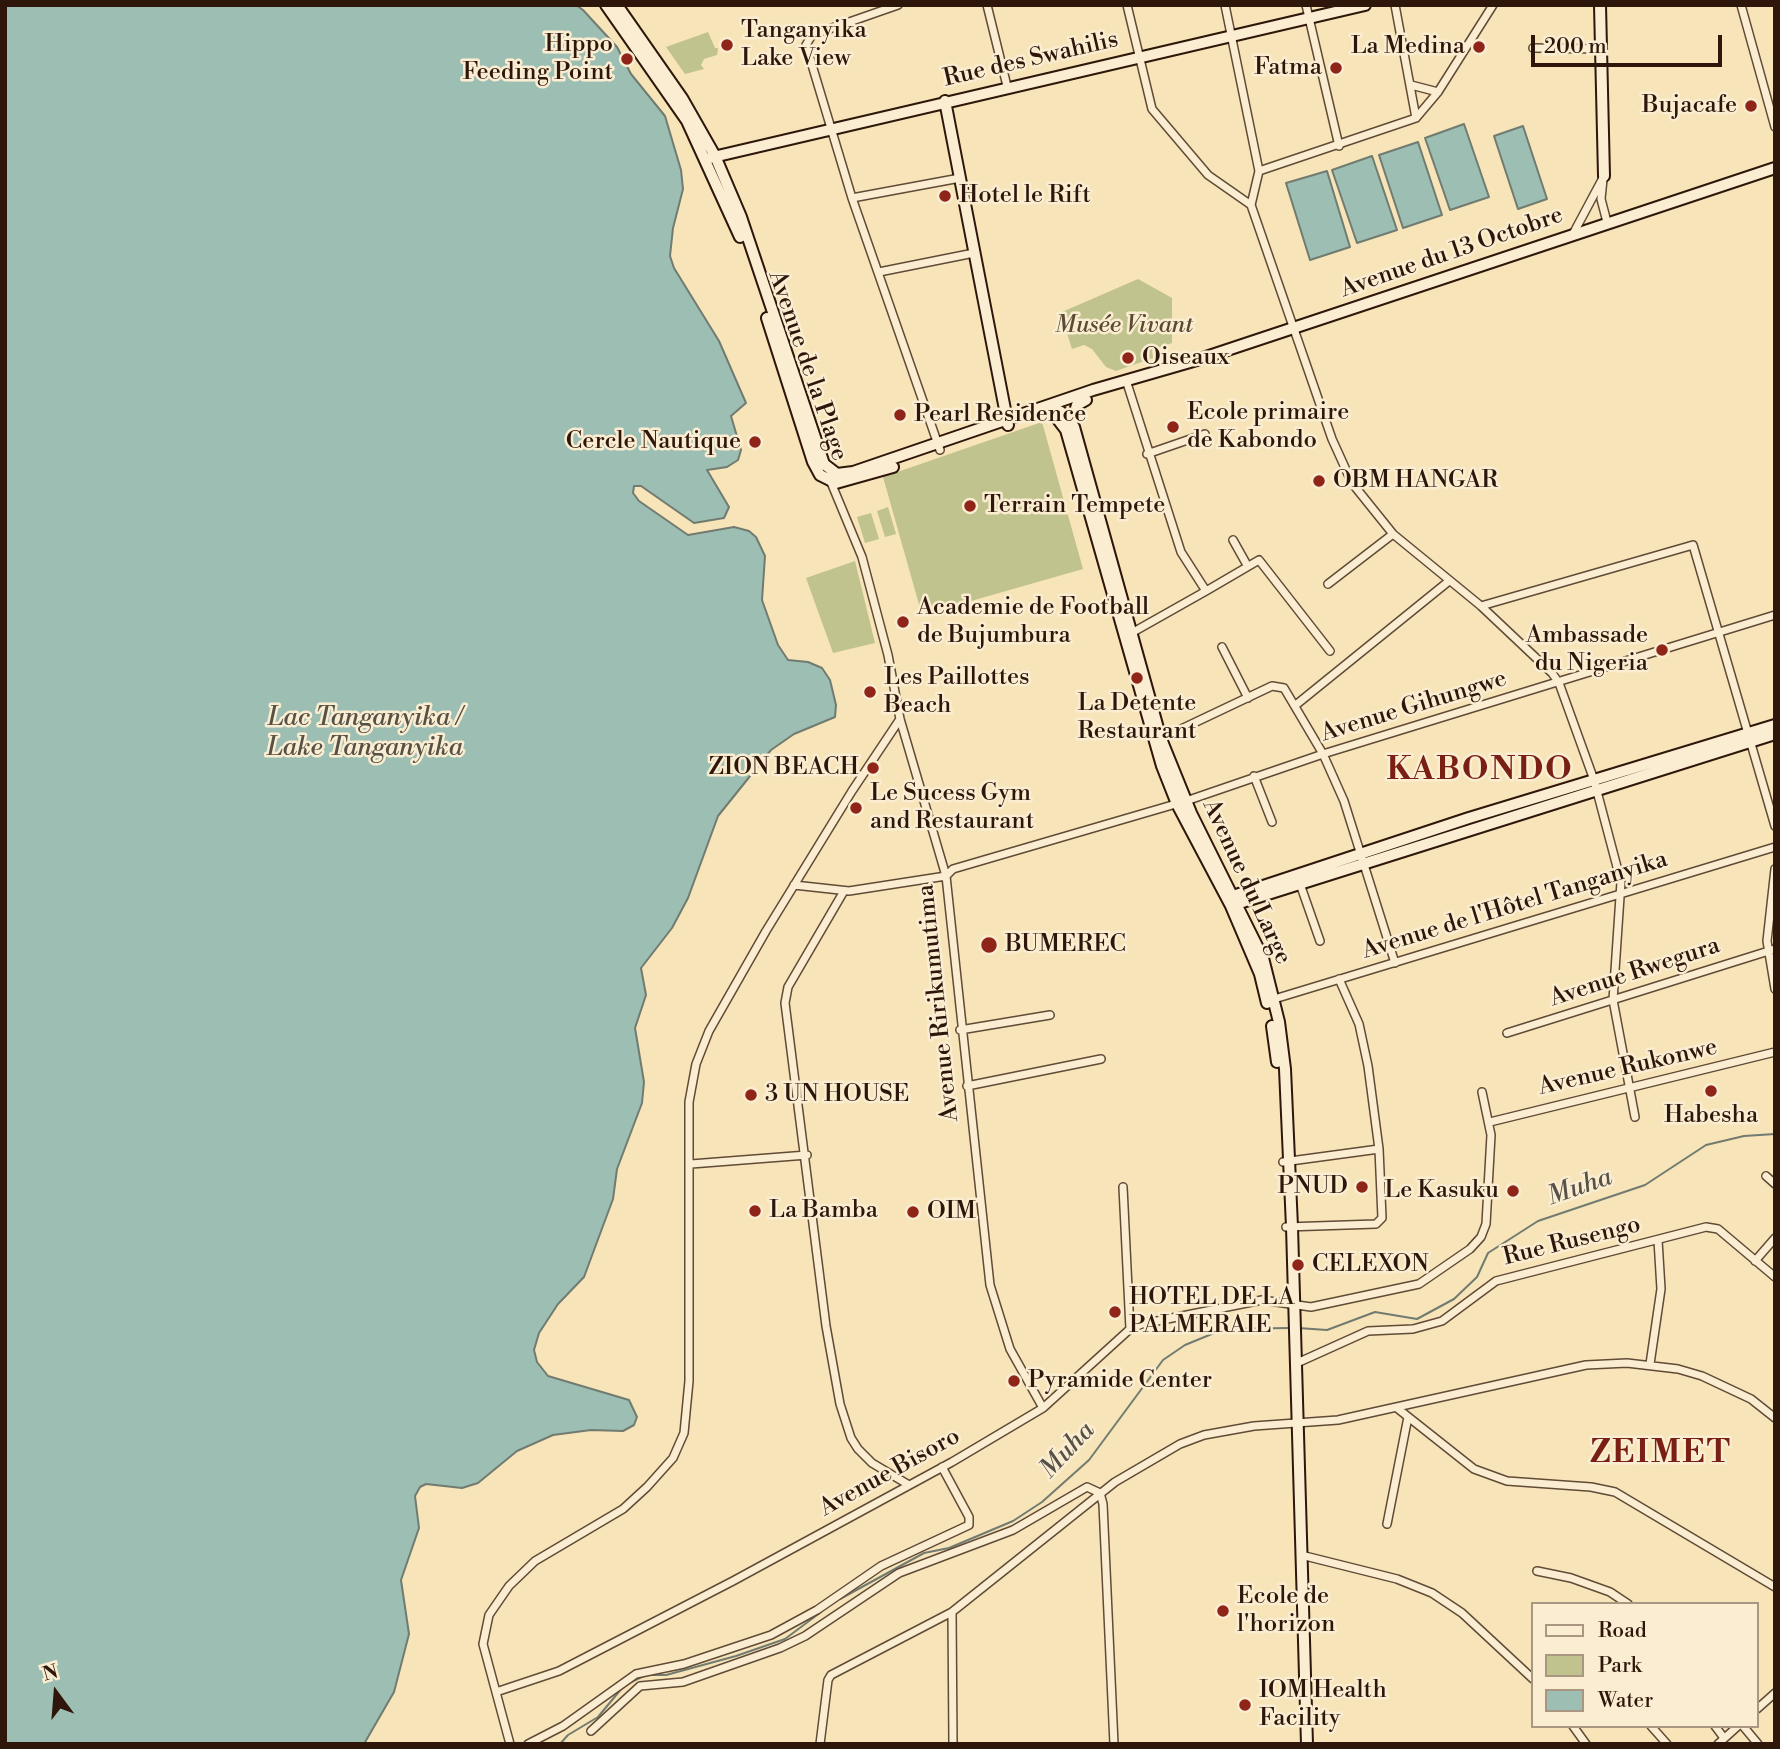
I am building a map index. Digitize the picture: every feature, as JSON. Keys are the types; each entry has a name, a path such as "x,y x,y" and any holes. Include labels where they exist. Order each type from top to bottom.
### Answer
{"main road":[{"name":"Avenue de la Plage","path":"606,5 666,88 711,157"},
{"name":"Avenue de la Plage","path":"617,5 682,98 711,157 754,268 821,457 831,477 939,447 1126,384"},
{"name":"Rue des Swahilis","path":"711,157 1007,86 1234,37 1365,5"},
{"path":"1600,5 1604,176"},
{"path":"945,101 1007,424"},
{"name":"Avenue du 13 Octobre","path":"1142,377 1775,168"},
{"name":"Avenue de la Plage","path":"1050,409 1086,400 1142,377"},
{"path":"1050,409 1072,422 1077,405 1086,400"},
{"name":"Avenue du Large","path":"1050,409 1066,430 1079,459"},
{"name":"Avenue du Large","path":"1072,422 1079,459 1157,740 1181,803 1232,901 1270,1000 1285,1069 1307,1744"},
{"path":"1748,738 1775,725"},
{"path":"1232,901 1595,784 1748,738 1775,734"},
{"name":"Avenue du Large","path":"1293,1338 1297,1363 1296,1403"}],"street":[{"path":"898,5 812,35 806,45 852,198 939,447"},
{"path":"987,5 1007,86"},
{"path":"1127,5 1150,104 1208,176 1251,205"},
{"path":"1225,5 1234,37 1259,171 1251,205 1346,473 1366,503 1394,534 1481,606 1552,673 1559,683 1595,784 1622,893 1613,1000 1634,1117"},
{"path":"1306,5 1339,146"},
{"path":"1395,5 1416,118"},
{"path":"1259,171 1416,118 1438,92 1493,5"},
{"path":"1741,5 1775,127"},
{"path":"1533,48 1601,49"},
{"path":"1411,85 1438,92"},
{"path":"1604,176 1601,199 1608,222"},
{"path":"1573,234 1604,176"},
{"path":"852,198 960,178"},
{"path":"879,272 974,253"},
{"path":"1126,384 1181,552 1206,591"},
{"path":"1147,454 1205,434"},
{"name":"Avenue Ririkumutima","path":"831,477 862,557 888,655 900,719 946,876 960,1030 989,1285 1010,1349 1043,1408"},
{"path":"1328,584 1394,534"},
{"path":"1233,540 1247,565"},
{"path":"1481,606 1693,545 1775,826"},
{"path":"1128,635 1259,559 1330,651"},
{"path":"1297,704 1449,581"},
{"name":"Avenue Gihungwe","path":"794,885 844,891 946,876 953,869 1181,803 1323,754 1775,615"},
{"path":"1222,647 1248,698"},
{"path":"1157,740 1278,685 1284,688 1297,704 1323,754 1364,857 1395,963"},
{"path":"510,1744 483,1638 489,1615 505,1591 544,1554 631,1503 667,1466 681,1441 689,1381 689,1097 696,1064 709,1031 794,885 900,719"},
{"path":"1254,776 1272,822"},
{"name":"Avenue de l'Hôtel Tanganyika","path":"1270,1000 1775,847"},
{"path":"1775,869 1771,950 1775,989"},
{"path":"1298,878 1320,941"},
{"path":"844,891 786,993 833,1372 847,1428 865,1457 909,1485"},
{"name":"Avenue Rwegura","path":"1507,1034 1771,950"},
{"path":"1289,1227 1380,1222 1379,1149 1362,1034 1339,979"},
{"path":"960,1030 1050,1015"},
{"name":"Avenue Rukonwe","path":"1490,1122 1775,1052"},
{"path":"967,1086 1101,1059"},
{"name":"Avenue Bisoro","path":"496,1692 559,1671 733,1581 942,1467 1043,1408 1130,1329 1155,1320 1262,1300 1311,1307 1403,1290 1419,1284 1470,1249 1480,1237 1489,1210 1490,1122 1482,1092"},
{"path":"1286,1161 1379,1149"},
{"path":"691,1164 807,1155"},
{"path":"1766,1176 1775,1184"},
{"path":"1123,1188 1130,1329"},
{"name":"Rue Rusengo","path":"1297,1363 1368,1331 1413,1329 1442,1321 1496,1281 1583,1256 1712,1226 1775,1276"},
{"path":"1755,1261 1775,1238"},
{"path":"1650,1364 1661,1289 1658,1240"},
{"path":"820,1744 830,1677 951,1612 1130,1472 1204,1435 1397,1408 1586,1365 1650,1364 1690,1372 1727,1386 1775,1418"},
{"path":"1397,1408 1461,1460 1489,1476 1527,1483 1591,1487 1615,1492 1633,1500 1775,1587"},
{"path":"1387,1524 1408,1417"},
{"path":"528,1744 563,1726 635,1674 684,1664 782,1630 881,1566 969,1525 969,1517 942,1467"},
{"path":"592,1731 640,1686 683,1682 780,1648 805,1636 899,1573 1013,1530 1083,1488 1094,1488 1100,1493 1114,1744"},
{"path":"1301,1555 1397,1579 1432,1593 1462,1613 1532,1678"},
{"path":"1537,1571 1570,1577 1610,1591 1625,1602"},
{"path":"951,1612 953,1744"},
{"path":"1759,1707 1775,1693"},
{"path":"1574,1728 1586,1744"},
{"path":"1653,1728 1667,1744"},
{"path":"1721,1741 1738,1728"},
{"path":"1743,1728 1758,1744"}],"green space":[{"path":"708,32 715,48 718,48 717,55 704,59 701,65 704,69 685,74 666,47"},
{"name":"Musée Vivant","path":"1138,279 1172,298 1172,343 1152,350 1153,358 1116,371 1106,367 1092,349 1084,345 1072,349 1066,330 1060,331 1059,328 1062,312"},
{"path":"1042,422 1083,569 922,615 883,477"},
{"path":"888,507 896,534 885,537 877,511"},
{"path":"871,513 879,539 865,543 857,517"},
{"path":"855,561 875,643 833,653 806,578"}],"water":[{"name":"Lac Tanganyika / Lake Tanganyika","path":"5,5 576,5 583,10 617,47 631,74 665,116 681,170 683,189 673,228 670,256 674,268 719,341 746,403 731,416 741,450 738,460 727,467 707,470 729,507 724,518 694,523 641,486 634,486 633,493 639,501 688,535 734,527 749,531 756,537 765,556 762,600 778,645 788,660 808,662 822,668 830,680 836,705 835,717 794,734 771,750 718,816 688,898 672,928 641,968 646,995 635,1028 644,1082 642,1103 617,1169 613,1199 584,1277 558,1304 539,1333 534,1350 537,1362 548,1376 629,1400 637,1417 634,1425 623,1431 591,1430 553,1435 517,1451 478,1483 462,1488 426,1484 420,1487 415,1496 419,1528 401,1580 409,1634 394,1692 364,1744 5,1744"},
{"path":"1464,124 1489,197 1450,210 1425,138"},
{"path":"1523,126 1547,199 1518,209 1494,136"},
{"path":"1418,142 1442,215 1403,228 1379,155"},
{"path":"1372,156 1397,230 1357,243 1332,170"},
{"path":"1327,171 1350,247 1310,260 1286,183"}],"waterway":[{"name":"Muha","path":"1298,1328 1327,1330 1375,1312 1417,1319 1454,1299 1477,1277 1488,1253 1538,1221 1645,1185 1706,1145 1744,1136 1775,1134"},
{"name":"Muha","path":"840,1599 924,1553 949,1548 1013,1521 1042,1502 1089,1460 1163,1360 1185,1345 1224,1329 1289,1328"},
{"name":"Muha","path":"629,1683 646,1675 666,1675 785,1639 821,1612"},
{"name":"Muha","path":"560,1744 568,1735 598,1717 622,1688"}],"place":[{"name":"Tanganyika Lake View","path":"727,45"},
{"name":"La Medina","path":"1479,47"},
{"name":"Hippo Feeding Point","path":"627,59"},
{"name":"Fatma","path":"1336,68"},
{"name":"Bujacafe","path":"1751,106"},
{"name":"Hotel le Rift","path":"945,196"},
{"name":"Oiseaux","path":"1128,358"},
{"name":"Pearl Residence","path":"900,415"},
{"name":"Ecole primaire de Kabondo","path":"1173,427"},
{"name":"Cercle Nautique","path":"755,442"},
{"name":"OBM HANGAR","path":"1319,481"},
{"name":"Terrain Tempete","path":"970,506"},
{"name":"Academie de Football de Bujumbura","path":"903,622"},
{"name":"Ambassade du Nigeria","path":"1662,650"},
{"name":"La Detente Restaurant","path":"1137,678"},
{"name":"Les Paillottes Beach","path":"870,692"},
{"name":"ZION BEACH","path":"873,768"},
{"name":"Le Sucess Gym and Restaurant","path":"856,808"},
{"name":"BUMEREC","path":"989,945"},
{"name":"Habesha","path":"1711,1091"},
{"name":"3 UN HOUSE","path":"751,1095"},
{"name":"PNUD","path":"1362,1187"},
{"name":"Le Kasuku","path":"1513,1191"},
{"name":"La Bamba","path":"755,1211"},
{"name":"OIM","path":"913,1212"},
{"name":"CELEXON","path":"1298,1265"},
{"name":"HOTEL DE LA PALMERAIE","path":"1115,1312"},
{"name":"Pyramide Center","path":"1014,1381"},
{"name":"Ecole de l'horizon","path":"1223,1611"},
{"name":"IOM Health Facility","path":"1245,1705"}],"district":[{"name":"KABONDO","path":"1480,771"},
{"name":"ZEIMET","path":"1661,1454"}]}
